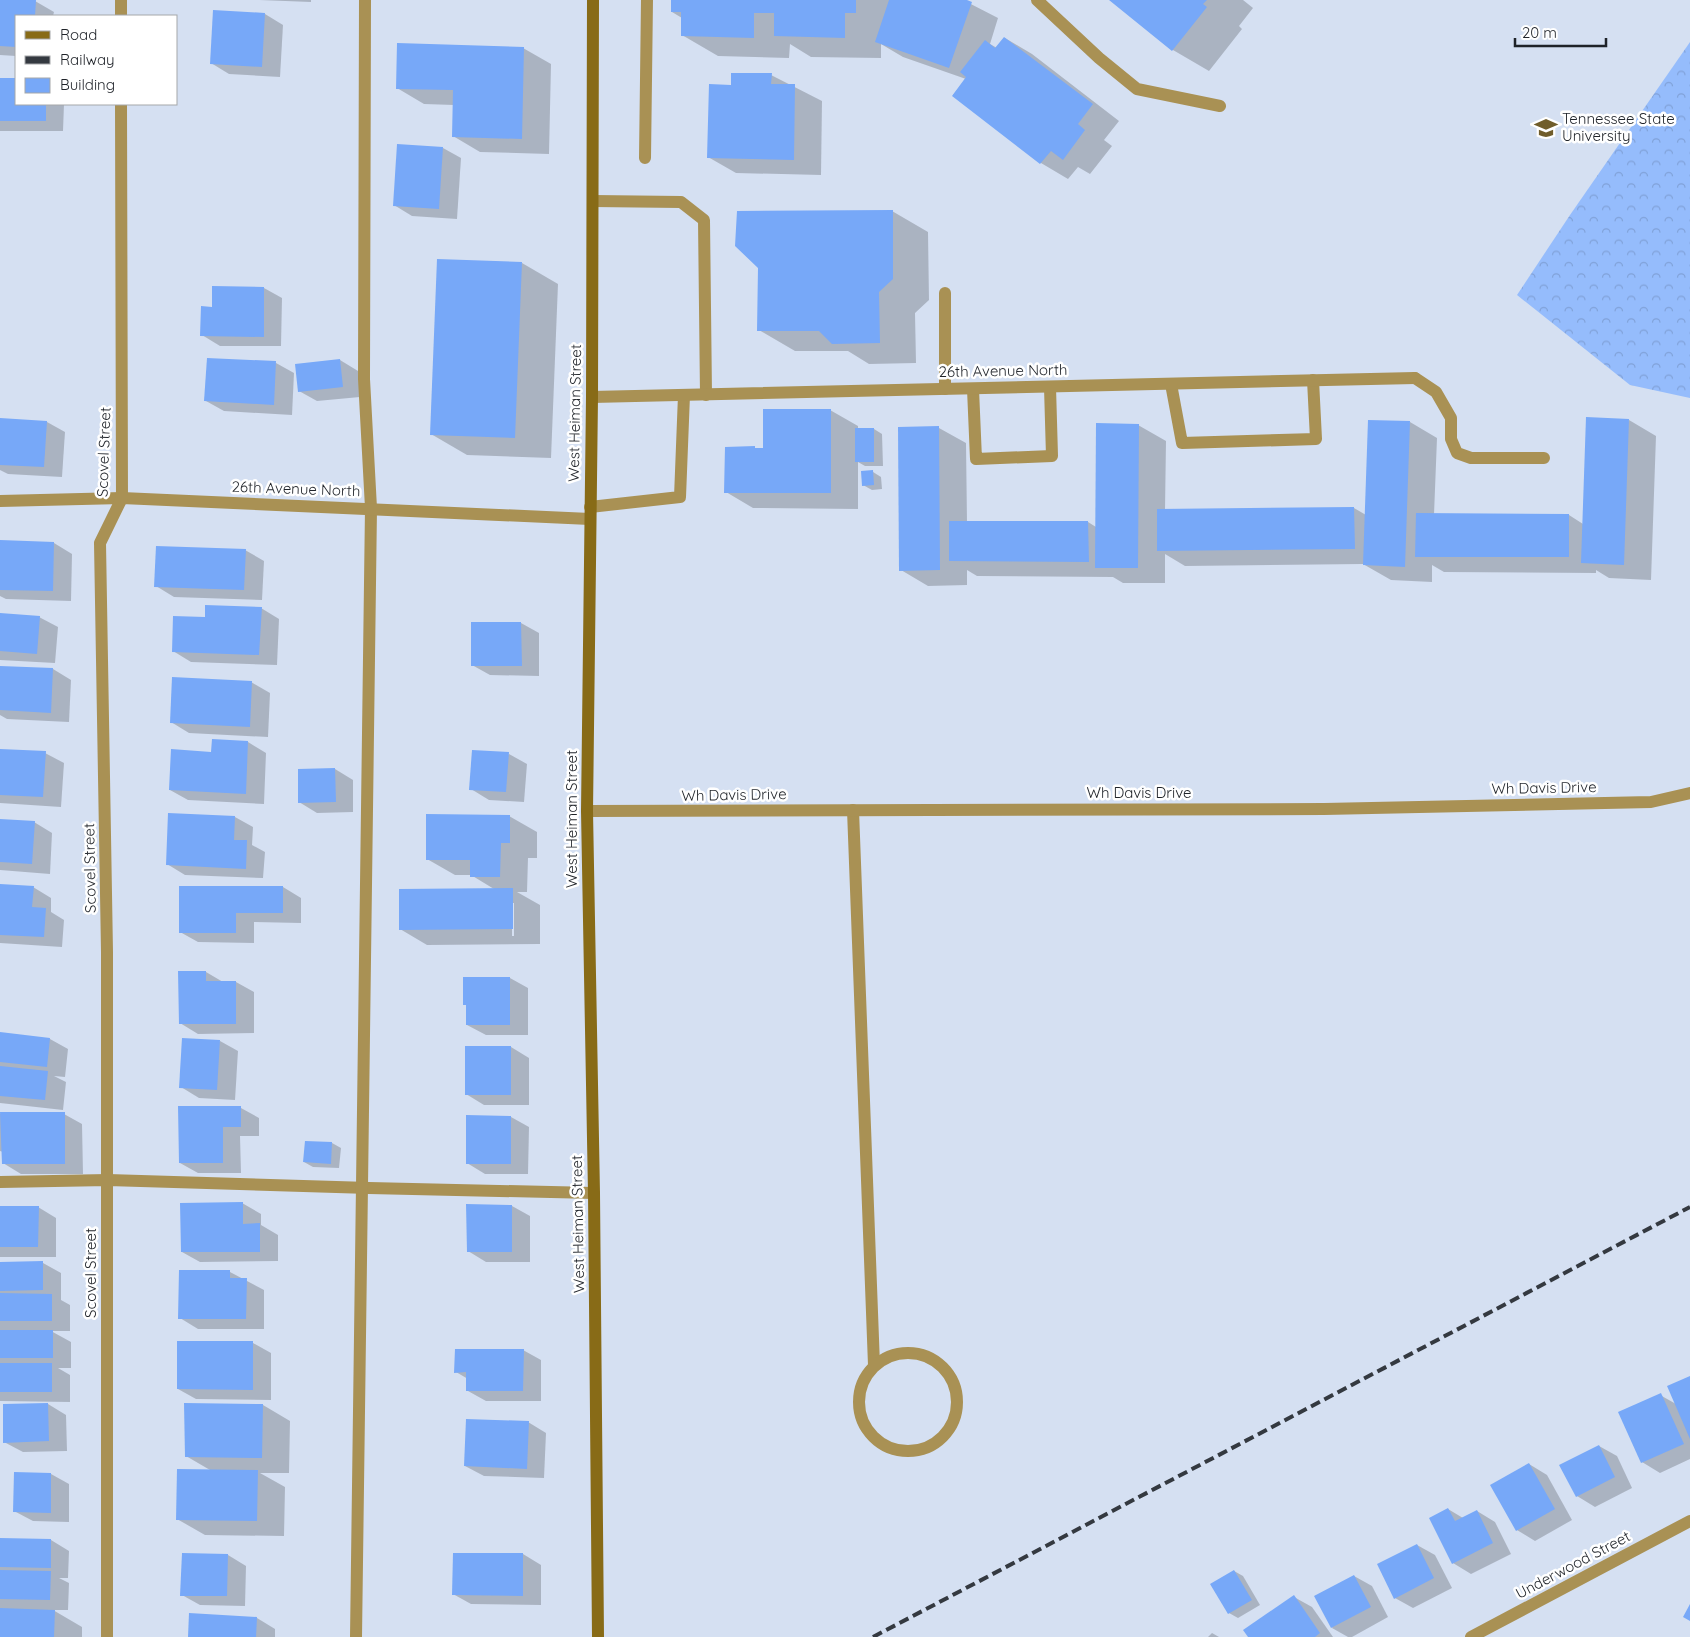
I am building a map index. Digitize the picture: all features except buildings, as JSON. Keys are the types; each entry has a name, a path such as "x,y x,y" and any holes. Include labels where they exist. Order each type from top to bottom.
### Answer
{"street":[{"path":"121,0 121,15"},
{"path":"356,1637 371,508 364,379 365,0"},
{"name":"West Heiman Street","path":"593,0 592,397 587,811 594,1193 598,1637"},
{"path":"645,158 647,0"},
{"path":"1037,0 1137,89 1220,106"},
{"name":"Scovel Street","path":"107,1637 107,952 100,543 122,498 122,105"},
{"path":"593,201 681,202 704,220 706,395"},
{"path":"945,293 945,389"},
{"name":"26th Avenue North","path":"592,397 1415,378 1436,392 1451,418 1451,440 1458,452 1471,458 1544,458"},
{"path":"1171,384 1182,443 1316,439 1313,380"},
{"path":"973,388 976,459 1052,456 1050,387"},
{"name":"26th Avenue North","path":"0,501 122,498 371,508 590,513 680,497 684,395"},
{"name":"Wh Davis Drive","path":"587,811 1324,810 1650,802 1690,793"},
{"path":"853,810 874,1365 864,1379 859,1396 860,1413 866,1428 877,1441 892,1449 909,1452 926,1448 940,1440 951,1427 957,1412 958,1396 953,1381 945,1368 932,1358 918,1352 902,1352 887,1357 874,1365"},
{"path":"0,1182 108,1180 594,1193"},
{"name":"Underwood Street","path":"1471,1637 1690,1522"}],"green space":[{"path":"1690,42 1690,398 1630,385 1517,295"}],"railway":[{"path":"873,1637 1690,1207"}],"place":[{"name":"Tennessee State University","path":"1546,128"}]}
